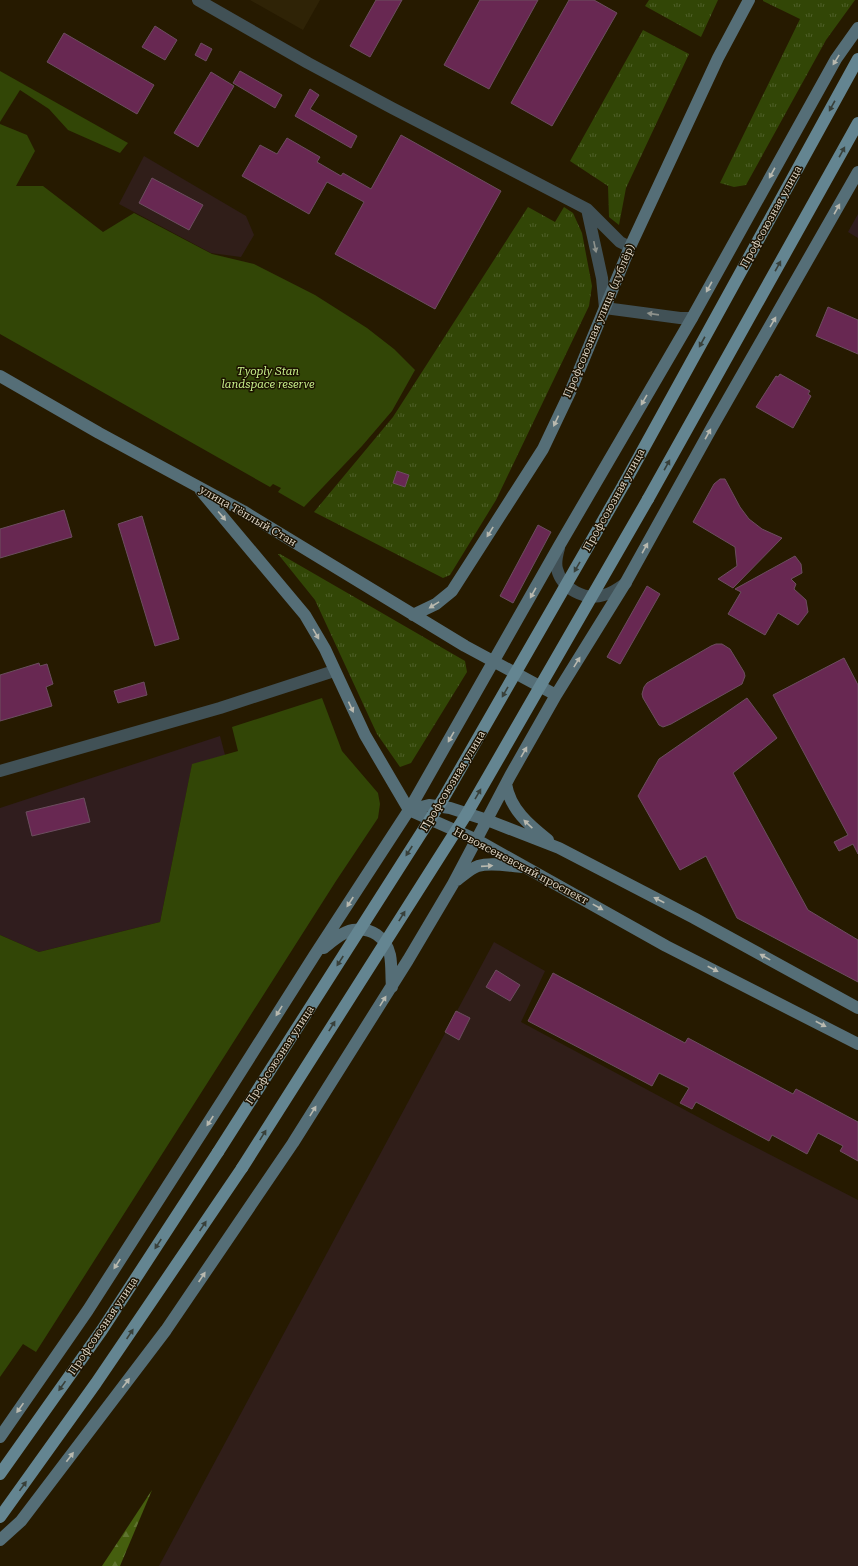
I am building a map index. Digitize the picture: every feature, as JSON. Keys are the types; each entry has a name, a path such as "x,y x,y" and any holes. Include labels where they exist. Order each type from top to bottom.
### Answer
{"main road":[{"name":"Профсоюзная улица (дублёр)","path":"414,615 436,604 452,591 543,449 571,390 630,247 718,58 749,0"},
{"name":"Профсоюзная улица","path":"0,1437 88,1310 409,810 559,546 692,318 836,59 858,28"},
{"name":"Профсоюзная улица","path":"0,1474 102,1330 218,1152 443,799 624,484 858,59"},
{"path":"0,1517 96,1383 242,1168 466,815 648,499 858,124"},
{"path":"0,1540 21,1521 166,1330 293,1143 392,987 453,884 506,784 556,695 626,582 711,429 858,172"},
{"name":"улица Тёплый Стан","path":"0,376 99,433 243,511 465,646 556,695"},
{"path":"196,486 305,615 325,649 365,735 409,810"},
{"path":"506,784 507,793 522,818 559,848"},
{"name":"Новоясеневский проспект","path":"409,810 429,805 450,808 487,820 559,848 694,918 858,1008"},
{"name":"Новоясеневский проспект","path":"409,810 477,840 666,946 858,1044"},
{"path":"453,884 471,870 479,866 499,865 528,868"},
{"path":"314,956 335,938 352,930 368,930 382,938 390,955 392,987"}],"street":[{"path":"198,0 385,104 587,209 620,242 630,247"},
{"path":"587,209 602,278 605,308 680,318 692,318"},
{"path":"559,546 557,568 561,580 570,589 582,595 595,597 606,595 626,582"},
{"path":"0,771 220,708 334,671"}],"shaded area":[{"path":"250,0 320,0 303,30"},
{"path":"144,156 246,216 254,235 241,257 211,253 119,204"},
{"path":"858,214 858,238 848,232"},
{"path":"220,736 225,755 192,765 160,922 39,952 0,935 0,808"},
{"path":"494,942 545,971 521,1022 726,1132 858,1200 858,1566 159,1566"}],"green space":[{"path":"649,0 718,0 701,37 645,6"},
{"path":"763,0 855,0 826,40 746,185 734,187 720,183 800,19"},
{"path":"643,30 689,54 626,188 619,225 609,217 608,186 570,161"},
{"path":"0,71 128,143 120,153 68,130 49,109 20,90 0,122"},
{"name":"Tyoply Stan landspace reserve","path":"0,124 27,135 35,151 16,186 43,186 103,232 134,213 212,254 254,264 315,295 367,328 394,349 415,370 392,411 362,446 304,507 278,492 281,488 273,484 270,487 0,334"},
{"path":"528,207 555,222 564,207 573,213 582,233 592,286 589,306 496,500 450,575 443,578 314,512 393,417"},
{"path":"278,554 465,661 467,672 411,763 400,767 377,734 315,600"},
{"path":"322,698 342,751 378,793 380,804 378,818 336,881 36,1352 23,1344 0,1377 0,935 39,952 160,922 192,764 238,751 232,727"},
{"path":"152,1490 120,1566 102,1566"}],"building":[{"path":"376,0 402,0 370,57 350,46"},
{"path":"480,0 538,0 489,89 444,65"},
{"path":"569,0 594,0 617,13 552,126 511,103"},
{"path":"155,26 177,40 165,60 142,47"},
{"path":"64,33 154,85 137,114 47,62"},
{"path":"201,43 212,49 206,61 195,55"},
{"path":"240,71 282,95 275,108 233,83"},
{"path":"211,72 234,86 198,147 174,133"},
{"path":"310,89 319,95 310,109 357,136 351,148 295,116"},
{"path":"401,135 501,191 435,309 335,254 364,202 327,182 309,214 242,176 260,145 277,154 287,138 320,157 317,162 341,176 343,173 371,189"},
{"path":"152,178 203,205 189,230 139,203"},
{"path":"828,307 858,320 858,354 816,336"},
{"path":"780,374 810,391 808,394 811,396 793,428 756,407 776,376 778,377"},
{"path":"397,471 409,475 405,487 393,483"},
{"path":"720,479 725,479 740,507 749,519 762,529 782,538 733,588 718,579 737,566 735,547 693,522 714,484"},
{"path":"64,510 72,537 0,558 0,529"},
{"path":"142,516 179,639 155,646 118,524"},
{"path":"538,525 551,532 513,603 500,596"},
{"path":"795,556 801,564 802,573 791,579 796,584 794,589 806,600 808,612 798,625 778,613 765,635 728,614 741,592 735,589"},
{"path":"647,586 660,594 620,664 607,657"},
{"path":"716,644 722,644 730,649 744,672 745,676 742,684 671,724 663,727 659,725 643,698 642,694 644,687 647,683"},
{"path":"844,658 858,685 858,854 853,844 839,851 834,842 848,835 773,695"},
{"path":"39,663 40,666 47,664 53,684 46,687 52,706 0,721 0,675"},
{"path":"144,682 147,695 118,703 114,691"},
{"path":"747,698 777,738 733,773 808,910 858,940 858,982 737,918 706,856 680,870 638,796 659,759"},
{"path":"84,798 90,822 32,836 26,812"},
{"path":"496,970 520,985 510,1001 486,987"},
{"path":"553,973 685,1043 688,1038 793,1094 796,1089 858,1122 858,1161 840,1151 843,1146 818,1133 807,1154 772,1135 769,1141 696,1102 692,1109 680,1103 689,1088 659,1073 652,1086 528,1021"},
{"path":"456,1011 470,1018 459,1040 445,1032"}]}
